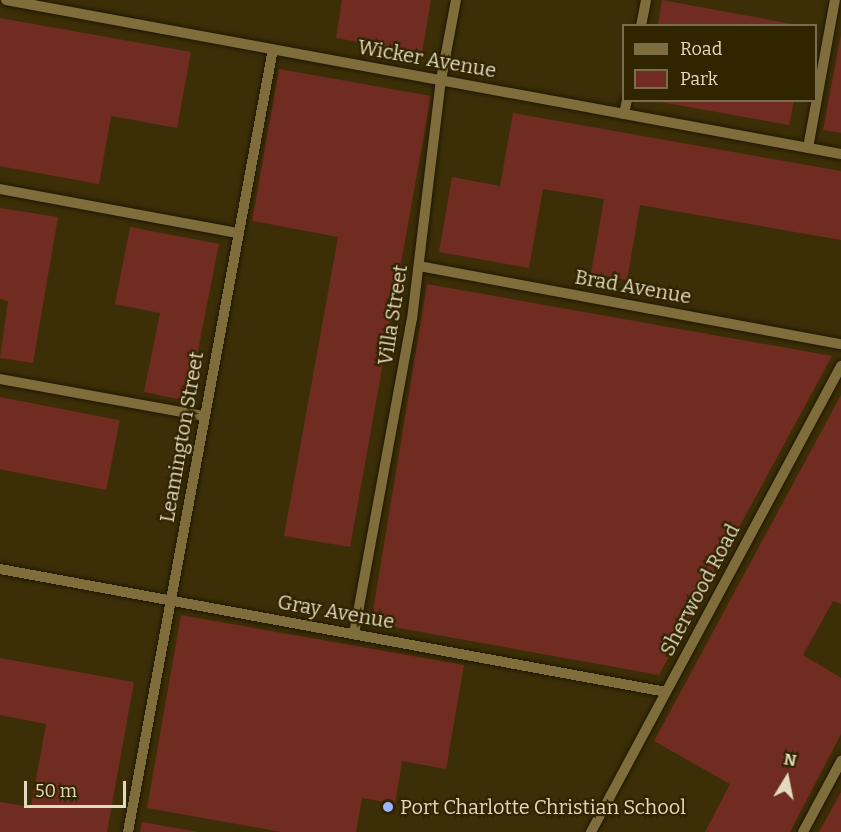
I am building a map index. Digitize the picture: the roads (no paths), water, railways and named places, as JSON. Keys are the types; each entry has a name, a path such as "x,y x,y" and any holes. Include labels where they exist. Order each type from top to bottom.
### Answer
{"street":[{"name":"Wicker Avenue","path":"6,0 841,154"},
{"name":"Villa Street","path":"354,634 419,266 441,80 456,0"},
{"path":"641,24 646,0"},
{"path":"817,100 836,0"},
{"name":"Leamington Street","path":"128,832 273,49"},
{"path":"624,114 627,102"},
{"path":"808,148 817,102"},
{"path":"0,189 238,233"},
{"name":"Brad Avenue","path":"419,266 841,344"},
{"name":"Sherwood Road","path":"591,832 841,366"},
{"path":"0,379 204,416"},
{"name":"Gray Avenue","path":"0,568 666,692"},
{"path":"803,832 841,761"}],"place":[{"name":"Port Charlotte Christian School","path":"388,807"}]}
